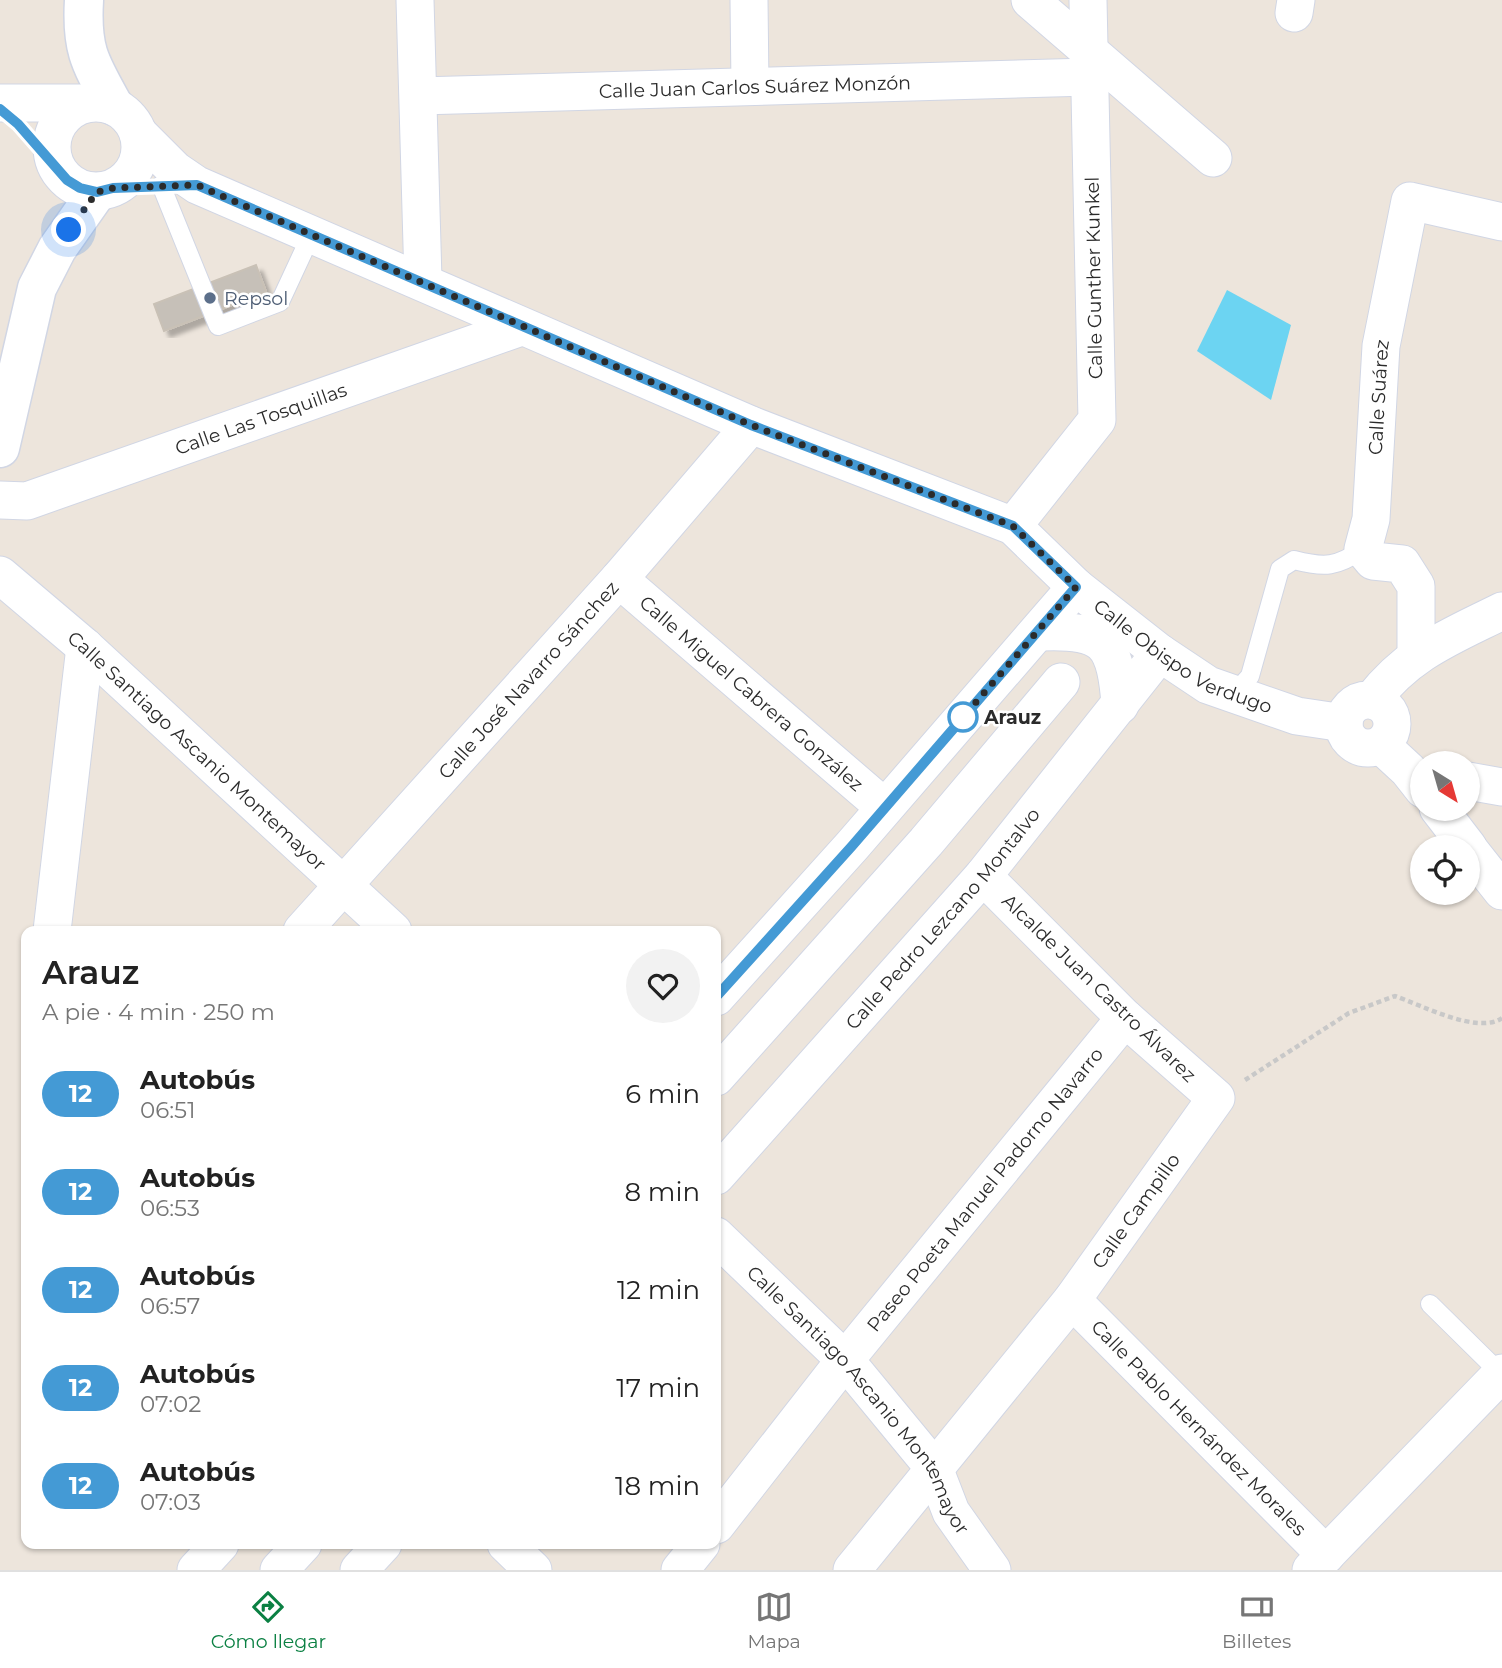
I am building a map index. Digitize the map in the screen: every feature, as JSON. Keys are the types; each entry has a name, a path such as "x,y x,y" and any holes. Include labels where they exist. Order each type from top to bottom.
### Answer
{"main road":[{"path":"84,0 82,36 114,114"},
{"path":"0,447 37,288 57,249 105,190"}],"street":[{"path":"415,0 419,96 418,201 423,280"},
{"path":"749,0 750,85"},
{"path":"1030,0 1090,64 1213,158"},
{"name":"Calle Gunther Kunkel","path":"1013,526 1097,420 1088,0"},
{"name":"Calle Juan Carlos Suárez Monzón","path":"419,96 750,85 1090,64"},
{"path":"0,103 114,114 141,146 138,162 128,177 105,190 80,188 67,180 55,163 0,110"},
{"path":"55,163 51,146 57,126 69,111 114,114"},
{"name":"Calle Obispo Verdugo","path":"114,114 175,170 179,185"},
{"name":"Calle Obispo Verdugo","path":"105,190 179,185 312,233 423,280 521,327 751,425 1013,526 1076,587 1160,653 1208,685 1233,696 1297,716 1344,723"},
{"name":"Calle Suárez","path":"1363,549 1370,519 1381,346 1410,201 1502,222"},
{"name":"Calle Las Tosquillas","path":"0,500 27,501 521,327"},
{"name":"Calle José Navarro Sánchez","path":"306,926 618,579 751,425"},
{"path":"1363,549 1373,561 1402,564 1416,586 1416,654"},
{"name":"Calle Santiago Ascanio Montemayor","path":"0,575 85,647 388,926"},
{"name":"Calle Miguel Cabrera González","path":"618,579 884,807"},
{"path":"721,991 1022,648 1040,632 1076,587"},
{"path":"1372,700 1386,682 1416,654 1502,611"},
{"path":"1040,632 1063,631 1091,635 1107,648 1118,670 1120,705"},
{"path":"53,926 85,647"},
{"name":"Calle Pedro Lezcano Montalvo","path":"721,1170 983,876 1160,653"},
{"path":"721,1071 926,842 1061,682"},
{"path":"1372,700 1387,708 1391,715 1391,732 1381,745 1366,749 1352,744 1344,723 1350,708 1357,703 1372,700"},
{"path":"1381,745 1410,770"},
{"path":"1480,783 1502,787"},
{"path":"1448,821 1459,835"},
{"path":"1480,863 1502,891"},
{"name":"Alcalde Juan Castro Álvarez","path":"983,876 1125,1017 1216,1098"},
{"name":"Paseo Poeta Manuel Padorno Navarro","path":"721,1519 845,1360 1125,1017"},
{"name":"Calle Campillo","path":"852,1570 1072,1300 1216,1098"},
{"name":"Calle Santiago Ascanio Montemayor","path":"721,1241 845,1360 934,1468 951,1512 992,1570"},
{"name":"Calle Pablo Hernández Morales","path":"1072,1300 1319,1562"},
{"path":"1319,1562 1502,1374"},
{"path":"196,1570 215,1549"},
{"path":"279,1570 298,1549"},
{"path":"359,1570 378,1549"},
{"path":"511,1549 533,1570"},
{"path":"680,1570 697,1549"}],"lane":[{"path":"179,185 218,326 280,302 312,233"},
{"path":"1233,696 1250,677 1280,569 1294,560 1317,566 1343,563 1363,549"},
{"path":"1430,1304 1502,1374"}],"path":[{"path":"1216,1098 1349,1013 1395,996 1474,1024 1496,1022 1502,1018"}],"water":[{"path":"1227,290 1291,325 1271,400 1197,351"}],"building":[{"name":"Repsol","path":"256,265 266,292 164,331 154,304"}],"bus line":[{"name":"12","path":"0,109 55,163 67,180 80,188 97,192 113,188 197,185 423,280 521,327 751,425 1013,526 1076,587 1040,632 1022,648 852,846 721,991"}],"place":[{"name":"Repsol","path":"210,298"},
{"name":"Arauz","path":"963,717"}],"route":[{"path":"69,230 97,192 113,188 197,185 423,280 521,327 751,425 1013,526 1076,587 1040,632 1022,648 963,717"}]}
